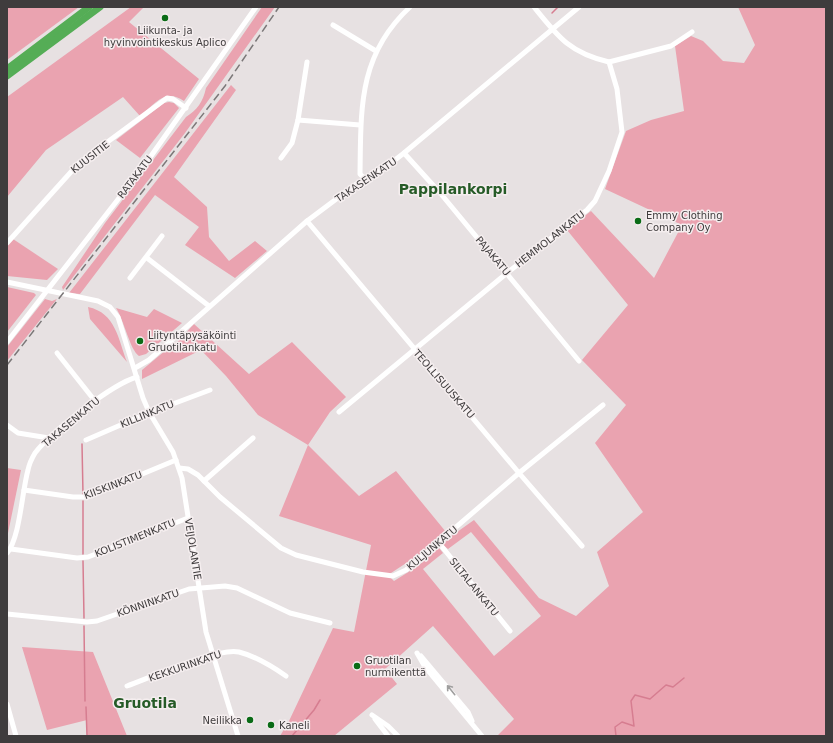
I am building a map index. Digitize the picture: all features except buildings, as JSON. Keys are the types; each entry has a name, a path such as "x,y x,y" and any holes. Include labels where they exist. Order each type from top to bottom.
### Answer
{"highway":[{"path":"7,69 89,7"},
{"path":"7,76 100,7"}],"street":[{"name":"RATAKATU","path":"7,342 186,108 256,7"},
{"path":"364,178 360,174 360,125 368,68 376,52 392,28 410,7"},
{"path":"534,7 551,29 568,45 581,54 609,62 671,46 692,32"},
{"name":"TAKASENKATU","path":"135,368 149,360 307,221 364,178 382,170 404,153 579,7"},
{"path":"333,25 376,52"},
{"path":"281,158 292,142 298,120 307,62"},
{"name":"HEMMOLANKATU","path":"339,412 507,273 587,210 599,195 622,132 617,89 609,62"},
{"name":"KUUSITIE","path":"7,243 79,163 167,98 173,99 186,108"},
{"path":"298,120 360,125"},
{"name":"PAJAKATU","path":"404,153 507,273 579,361"},
{"name":"TEOLLISUUSKATU","path":"307,221 582,546"},
{"path":"130,278 162,236"},
{"path":"146,258 209,306"},
{"name":"VEIJOLANTIE","path":"7,282 92,299 110,307 118,317 149,412 173,452 179,468 206,632 238,736"},
{"path":"57,353 95,401"},
{"name":"TAKASENKATU","path":"9,551 14,540 28,469 34,454 49,438 95,401 124,381 137,377"},
{"name":"KILLINKATU","path":"86,440 149,412 210,390"},
{"name":"KULJUNKATU","path":"179,468 192,471 220,497 281,548 296,555 363,572 394,576 406,570 439,543 519,473 603,405"},
{"path":"7,425 18,433 49,438"},
{"path":"204,481 253,438"},
{"name":"KIISKINKATU","path":"24,490 73,497 87,497 176,460"},
{"name":"KOLISTIMENKATU","path":"9,551 77,558 88,557 188,518"},
{"name":"SILTALANKATU","path":"439,543 510,631"},
{"name":"KÖNNINKATU","path":"7,614 87,622 97,621 189,589 232,586 290,613 330,623"},
{"name":"KEKKURINKATU","path":"127,686 212,655 230,651 239,652 275,668 286,676"},
{"path":"472,722 463,715 425,667 417,652 430,664 468,712 472,722 482,736"},
{"path":"7,704 9,718 16,736"},
{"path":"388,736 372,715 388,726 398,736"}],"shaded area":[{"path":"7,7 79,7 7,60"},
{"path":"131,7 144,7 129,22 199,79 184,101 177,97 166,97 156,102 140,116 123,97 46,150 7,197 7,97"},
{"path":"262,7 275,7 185,133 63,290 62,287 105,223 186,117 199,105 206,88"},
{"path":"738,7 826,7 826,736 497,736 514,719 433,626 385,669 397,684 334,736 280,736 289,721 333,628 354,632 371,545 279,516 308,445 359,496 396,471 446,532 426,550 388,575 394,581 418,566 439,548 443,553 423,569 494,656 541,616 471,532 448,549 443,545 450,537 474,520 539,598 576,616 609,586 597,552 643,512 595,443 626,405 582,360 628,305 567,230 591,211 654,278 682,225 605,189 626,131 651,120 684,111 675,46 691,36 703,41 723,61 744,63 755,45"},
{"path":"231,85 236,90 174,177 207,207 209,237 229,261 255,241 267,251 235,278 185,245 199,227 155,195 80,294 69,293"},
{"path":"164,103 174,103 179,108 140,158 116,140"},
{"path":"13,239 58,269 47,280 7,276 7,245"},
{"path":"7,287 34,293 36,295 7,332"},
{"path":"45,299 52,301 57,299 7,361 7,347"},
{"path":"88,307 105,315 115,328 127,362 90,319"},
{"path":"116,308 147,317 154,309 182,323 146,354 139,356 133,348"},
{"path":"194,324 249,374 292,342 346,397 330,412 308,445 258,415 226,376 201,350 142,379 142,370 178,341"},
{"path":"7,468 21,470 7,538"},
{"path":"22,647 93,652 127,736 87,736 87,720 47,730"}],"waterway":[{"path":"552,13 558,7"},
{"path":"82,444 83,494"},
{"path":"83,501 83,554"},
{"path":"83,561 84,618"},
{"path":"84,626 85,701"},
{"path":"616,736 615,727 622,722 634,726 631,701 635,695 650,699 666,685 673,687 684,678"},
{"path":"292,736 314,710 320,700"},
{"path":"86,707 87,736"}],"railway":[{"path":"7,365 225,86 279,7"}],"place":[{"name":"Liikunta- ja hyvinvointikeskus Aplico","path":"165,18"},
{"name":"Emmy Clothing Company Oy","path":"638,221"},
{"name":"Liityntäpysäköinti Gruotilankatu","path":"140,341"},
{"name":"Gruotilan nurmikenttä","path":"357,666"},
{"name":"Neilikka","path":"250,720"},
{"name":"Kaneli","path":"271,725"}],"district":[{"name":"Pappilankorpi","path":"453,189"},
{"name":"Gruotila","path":"145,703"}]}
